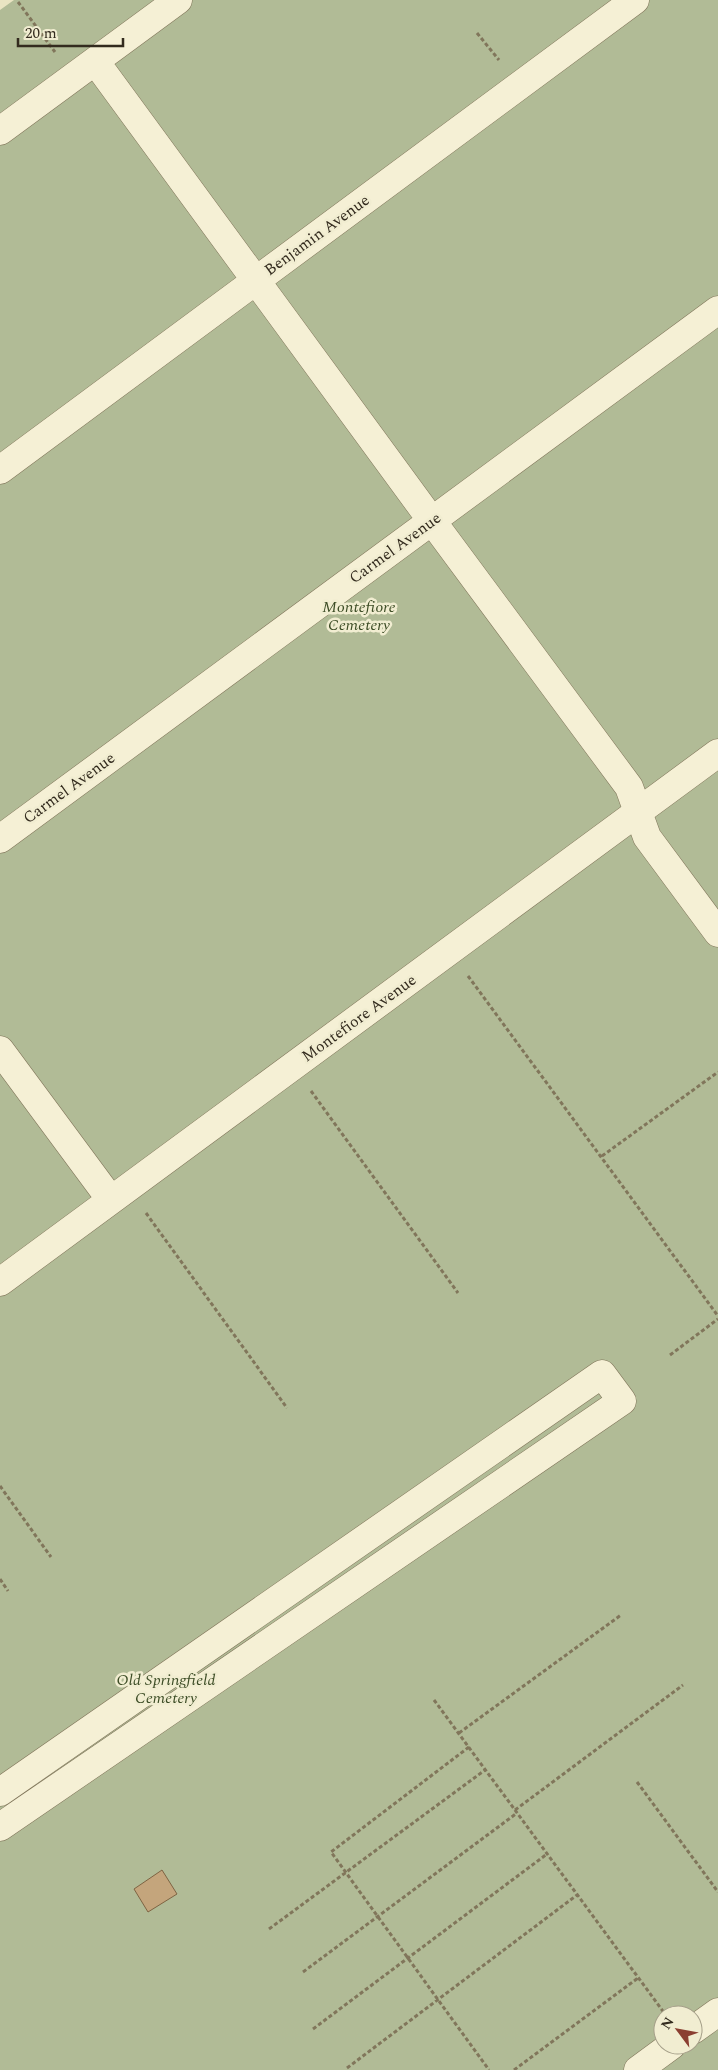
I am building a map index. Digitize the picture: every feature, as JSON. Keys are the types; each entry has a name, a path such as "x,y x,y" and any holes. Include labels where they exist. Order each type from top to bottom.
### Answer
{"lane":[{"path":"0,131 178,0"},
{"name":"Benjamin Avenue","path":"0,470 635,0"},
{"path":"95,61 255,281 630,787 647,837 718,933"},
{"name":"Carmel Avenue","path":"0,839 718,310"},
{"name":"Montefiore Avenue","path":"0,1282 718,753"},
{"path":"0,1050 120,1194"},
{"path":"0,1792 602,1374 622,1400 0,1827"},
{"path":"703,2023 718,2012"},
{"path":"638,2070 658,2055"}],"path":[{"path":"18,2 73,78"},
{"path":"450,952 602,1156 718,1317 670,1355"},
{"path":"293,1066 458,1293"},
{"path":"602,1156 718,1072"},
{"path":"120,1194 287,1408"},
{"path":"0,1486 51,1557"},
{"path":"0,1580 8,1591"},
{"path":"459,1733 621,1615"},
{"path":"303,1972 683,1685"},
{"path":"434,1700 658,2005"},
{"path":"469,1747 331,1852 489,2070"},
{"path":"269,1928 485,1770"},
{"path":"637,1782 718,1892"},
{"path":"312,2029 547,1854"},
{"path":"347,2068 577,1895"},
{"path":"514,2070 638,1978"}],"green space":[{"name":"Montefiore Cemetery","path":"14,0 718,0 718,2070 0,2070 0,10"}],"building":[{"path":"162,1870 177,1894 148,1912 134,1889"}],"park label":[{"name":"Old Springfield Cemetery","path":"166,1689"}]}
